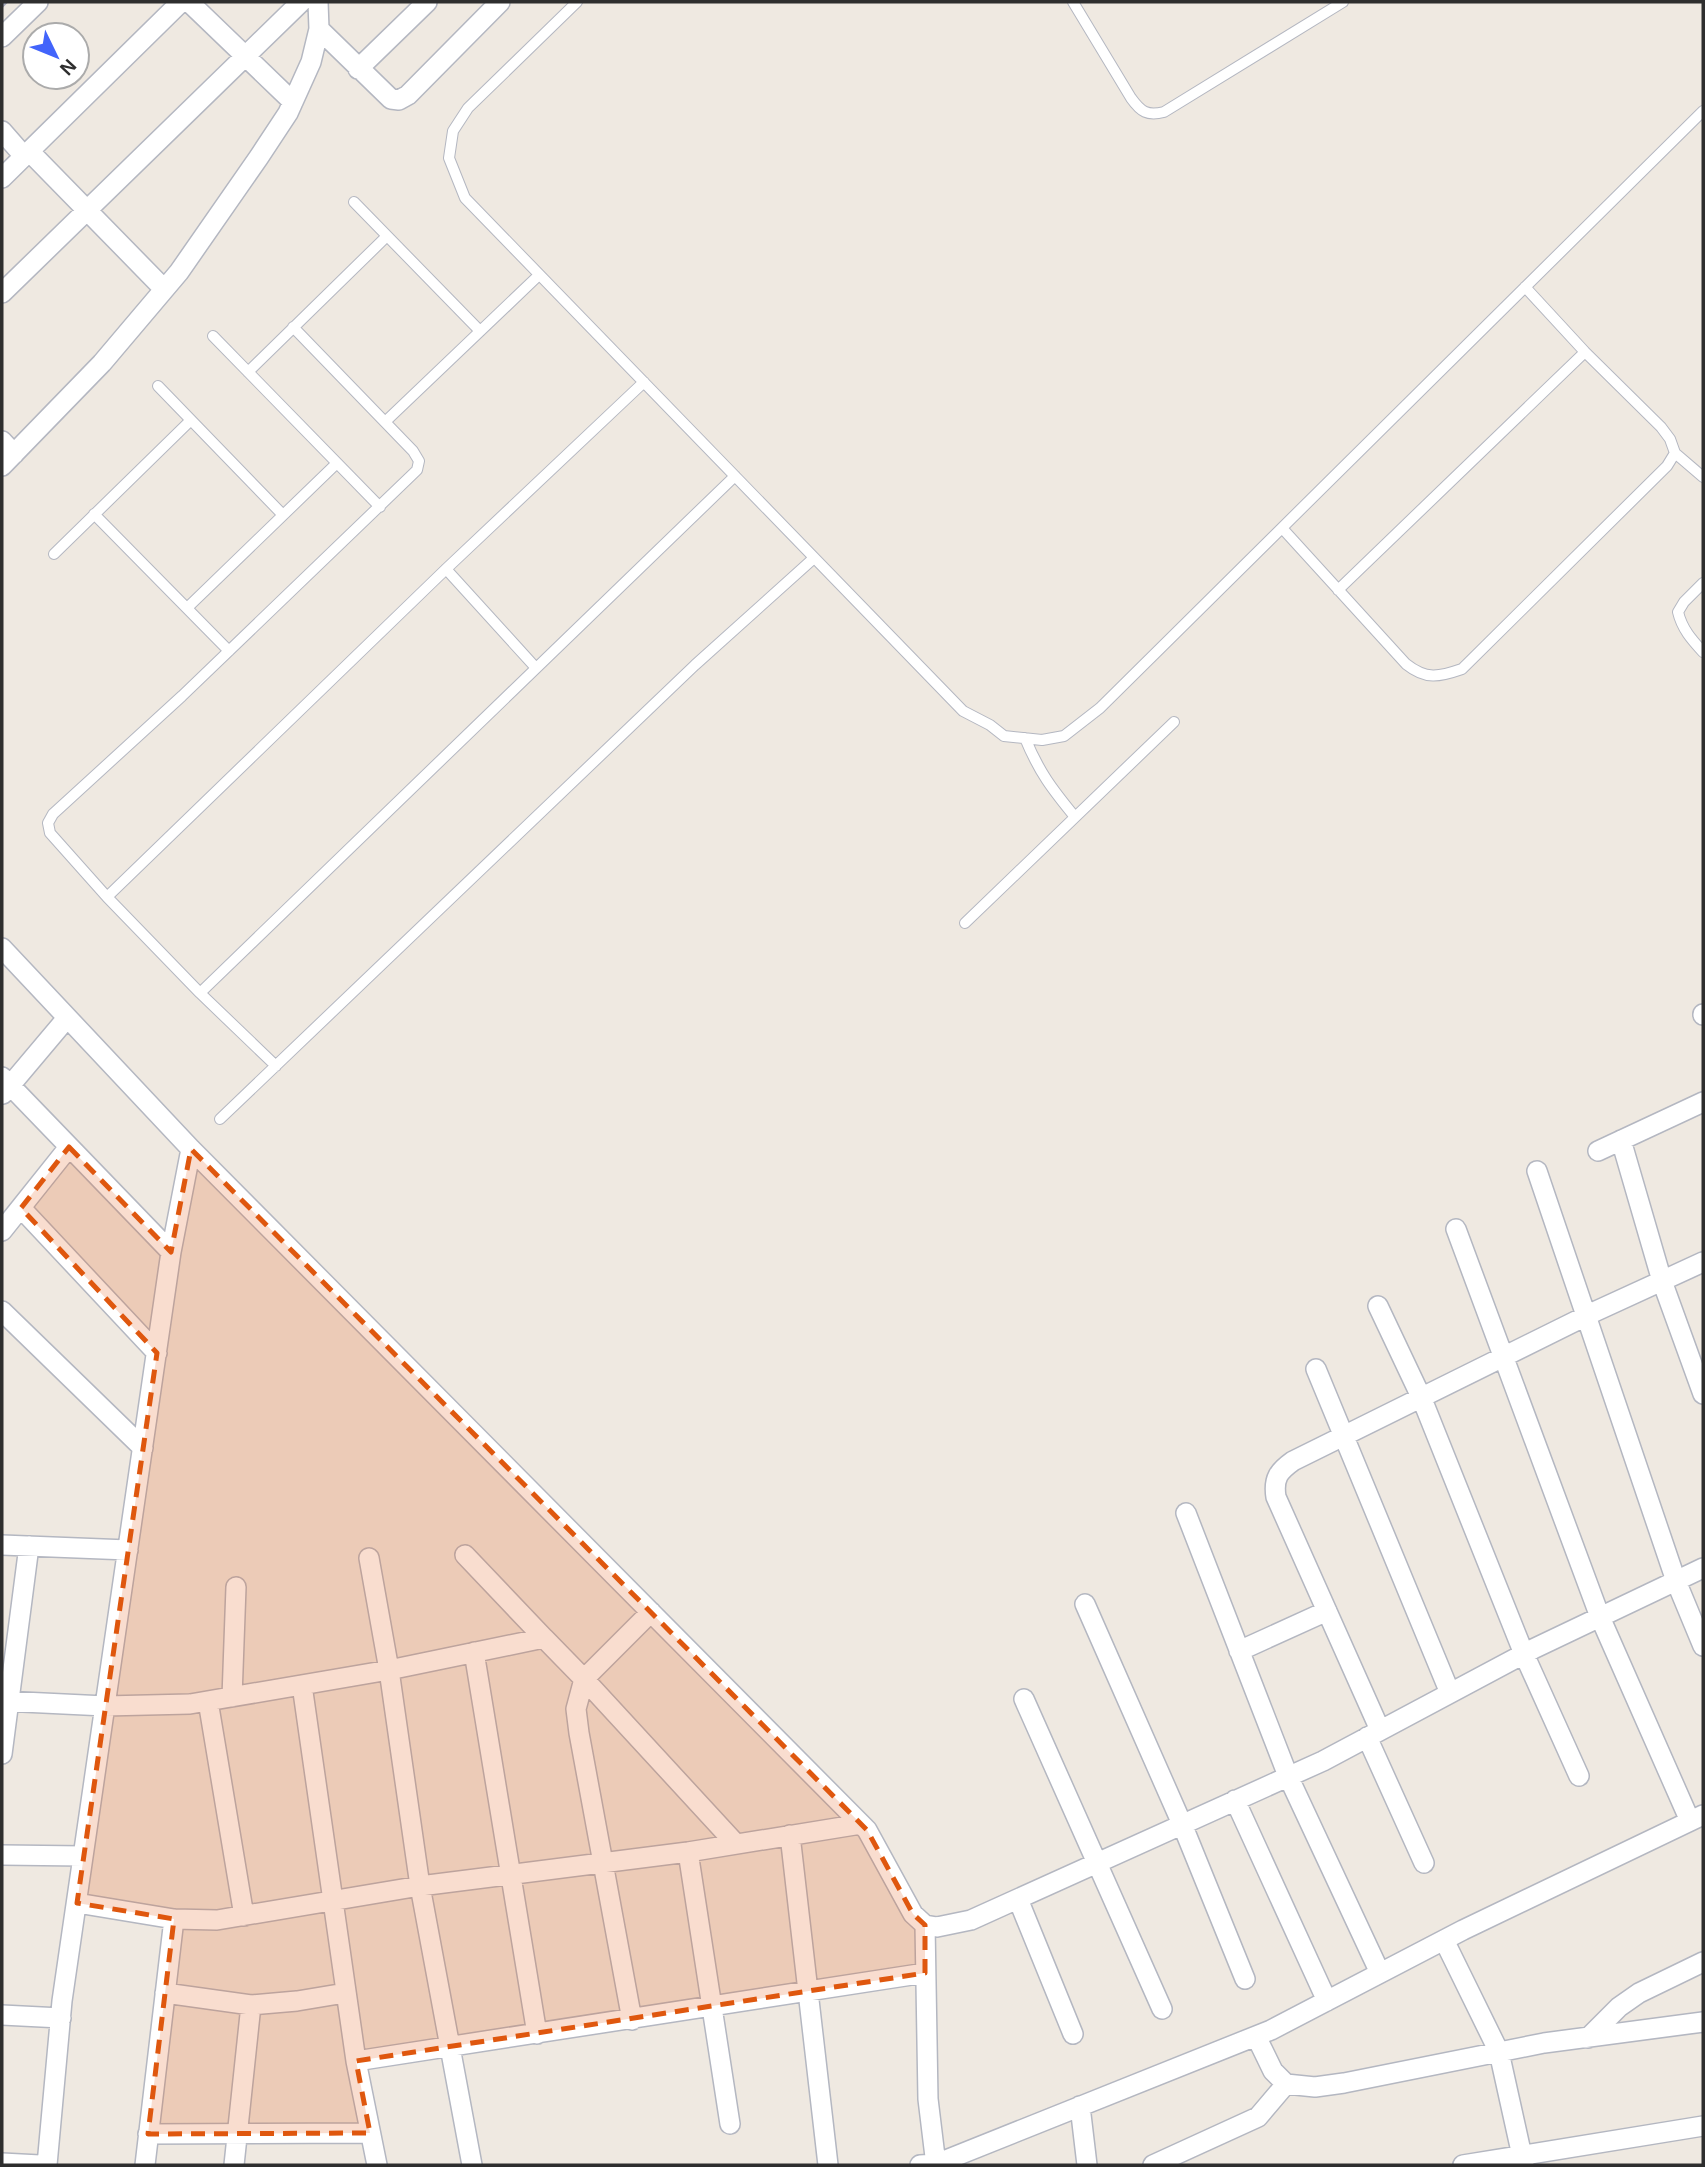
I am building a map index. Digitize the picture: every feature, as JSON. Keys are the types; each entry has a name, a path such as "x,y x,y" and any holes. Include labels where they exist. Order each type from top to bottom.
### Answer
{"street":[{"path":"2,37 38,2"},
{"path":"2,178 181,2"},
{"path":"189,2 293,102"},
{"path":"2,293 301,2"},
{"path":"6,454 102,363 179,272 259,158 293,102 311,61 319,29 318,2"},
{"path":"359,69 427,2"},
{"path":"319,29 391,99 400,100 408,95 496,3"},
{"path":"2,131 23,155 29,151"},
{"path":"29,151 164,289"},
{"path":"2,948 191,1149 861,1824 882,1854 913,1914 925,1924 937,1927 971,1920 1289,1776 1524,1654 1703,1568"},
{"path":"67,1018 4,1086 69,1147 171,1252"},
{"path":"1598,1150 1703,1102"},
{"path":"1621,1140 1662,1281 1703,1394"},
{"path":"2,1231 69,1147"},
{"path":"47,2165 61,2018 76,1903 171,1252 191,1149"},
{"path":"1537,1171 1676,1581 1703,1646"},
{"path":"21,1208 157,1353"},
{"path":"925,1924 931,2165 1256,2036 1444,1940 1697,1818 1600,1617 1456,1229"},
{"path":"1424,1863 1327,1611 1276,1497 1276,1477 1293,1461 1588,1315 1703,1262"},
{"path":"1378,1306 1422,1399 1524,1654 1579,1776"},
{"path":"2,1311 143,1448"},
{"path":"1316,1369 1450,1693"},
{"path":"1185,1513 1289,1776 1380,1973"},
{"path":"2,1545 128,1550"},
{"path":"2,1755 6,1702 29,1546"},
{"path":"465,1555 736,1844"},
{"path":"369,1558 389,1670 419,1886 472,2165"},
{"path":"232,1697 236,1587"},
{"path":"1085,1604 1182,1824 1245,1979"},
{"path":"1239,1651 1327,1611"},
{"path":"632,2020 576,1709 584,1679 651,1612"},
{"path":"6,1702 105,1706 190,1704 389,1670 544,1637"},
{"path":"474,1653 537,2034"},
{"path":"302,1685 345,1993 377,2165"},
{"path":"1024,1699 1161,2009"},
{"path":"208,1701 244,1916"},
{"path":"1235,1800 1327,2001"},
{"path":"76,1903 174,1919 217,1920 419,1886 688,1852 861,1824"},
{"path":"790,1835 828,2165"},
{"path":"688,1852 730,2124"},
{"path":"2,1856 83,1856"},
{"path":"1018,1899 1073,2034"},
{"path":"145,2165 174,1919"},
{"path":"1444,1940 1499,2052 1523,2160"},
{"path":"1588,2038 1619,2007 1639,1993 1703,1962"},
{"path":"356,2061 925,1973"},
{"path":"164,1993 251,2005 345,1993"},
{"path":"234,2165 251,2005"},
{"path":"2,2015 61,2018"},
{"path":"1256,2036 1273,2071 1286,2084 1315,2087 1499,2052 1703,2022"},
{"path":"1153,2165 1258,2117 1286,2084"},
{"path":"1080,2106 1087,2165"},
{"path":"1463,2165 1523,2160 1703,2126"},
{"path":"148,2134 370,2133"},
{"path":"2,2163 40,2165"}],"lane":[{"path":"577,2 468,108 453,131 449,158 465,198 963,711 990,725 1004,737 1042,740 1064,736 1100,708 1703,111"},
{"path":"1073,2 1131,98 1140,110 1152,115 1164,112 1343,2"},
{"path":"354,202 480,331"},
{"path":"248,372 387,236"},
{"path":"386,421 539,275"},
{"path":"1525,287 1585,352 1661,426 1675,453 1703,477"},
{"path":"276,1066 200,993 60,847 50,833 48,823 53,814 229,651 417,470 419,461 414,451 293,327"},
{"path":"213,336 380,507"},
{"path":"1338,590 1585,352"},
{"path":"107,897 446,569 644,383"},
{"path":"158,386 283,515"},
{"path":"54,554 191,420"},
{"path":"1282,528 1406,664 1420,675 1446,675 1462,669 1667,466 1675,453"},
{"path":"187,608 337,463"},
{"path":"200,993 735,476"},
{"path":"94,514 229,651"},
{"path":"220,1119 695,665 814,558"},
{"path":"446,569 536,668"},
{"path":"1703,583 1678,612 1684,630 1703,652"},
{"path":"965,923 1174,722"},
{"path":"1026,738 1035,763 1047,784 1075,817"}],"highlighted area":[{"path":"69,1147 171,1252 191,1149 867,1830 913,1914 925,1925 925,1973 356,2061 370,2133 148,2134 174,1919 77,1903 157,1353 21,1208"}],"railway":[{"path":"2,5 5,2"}]}
